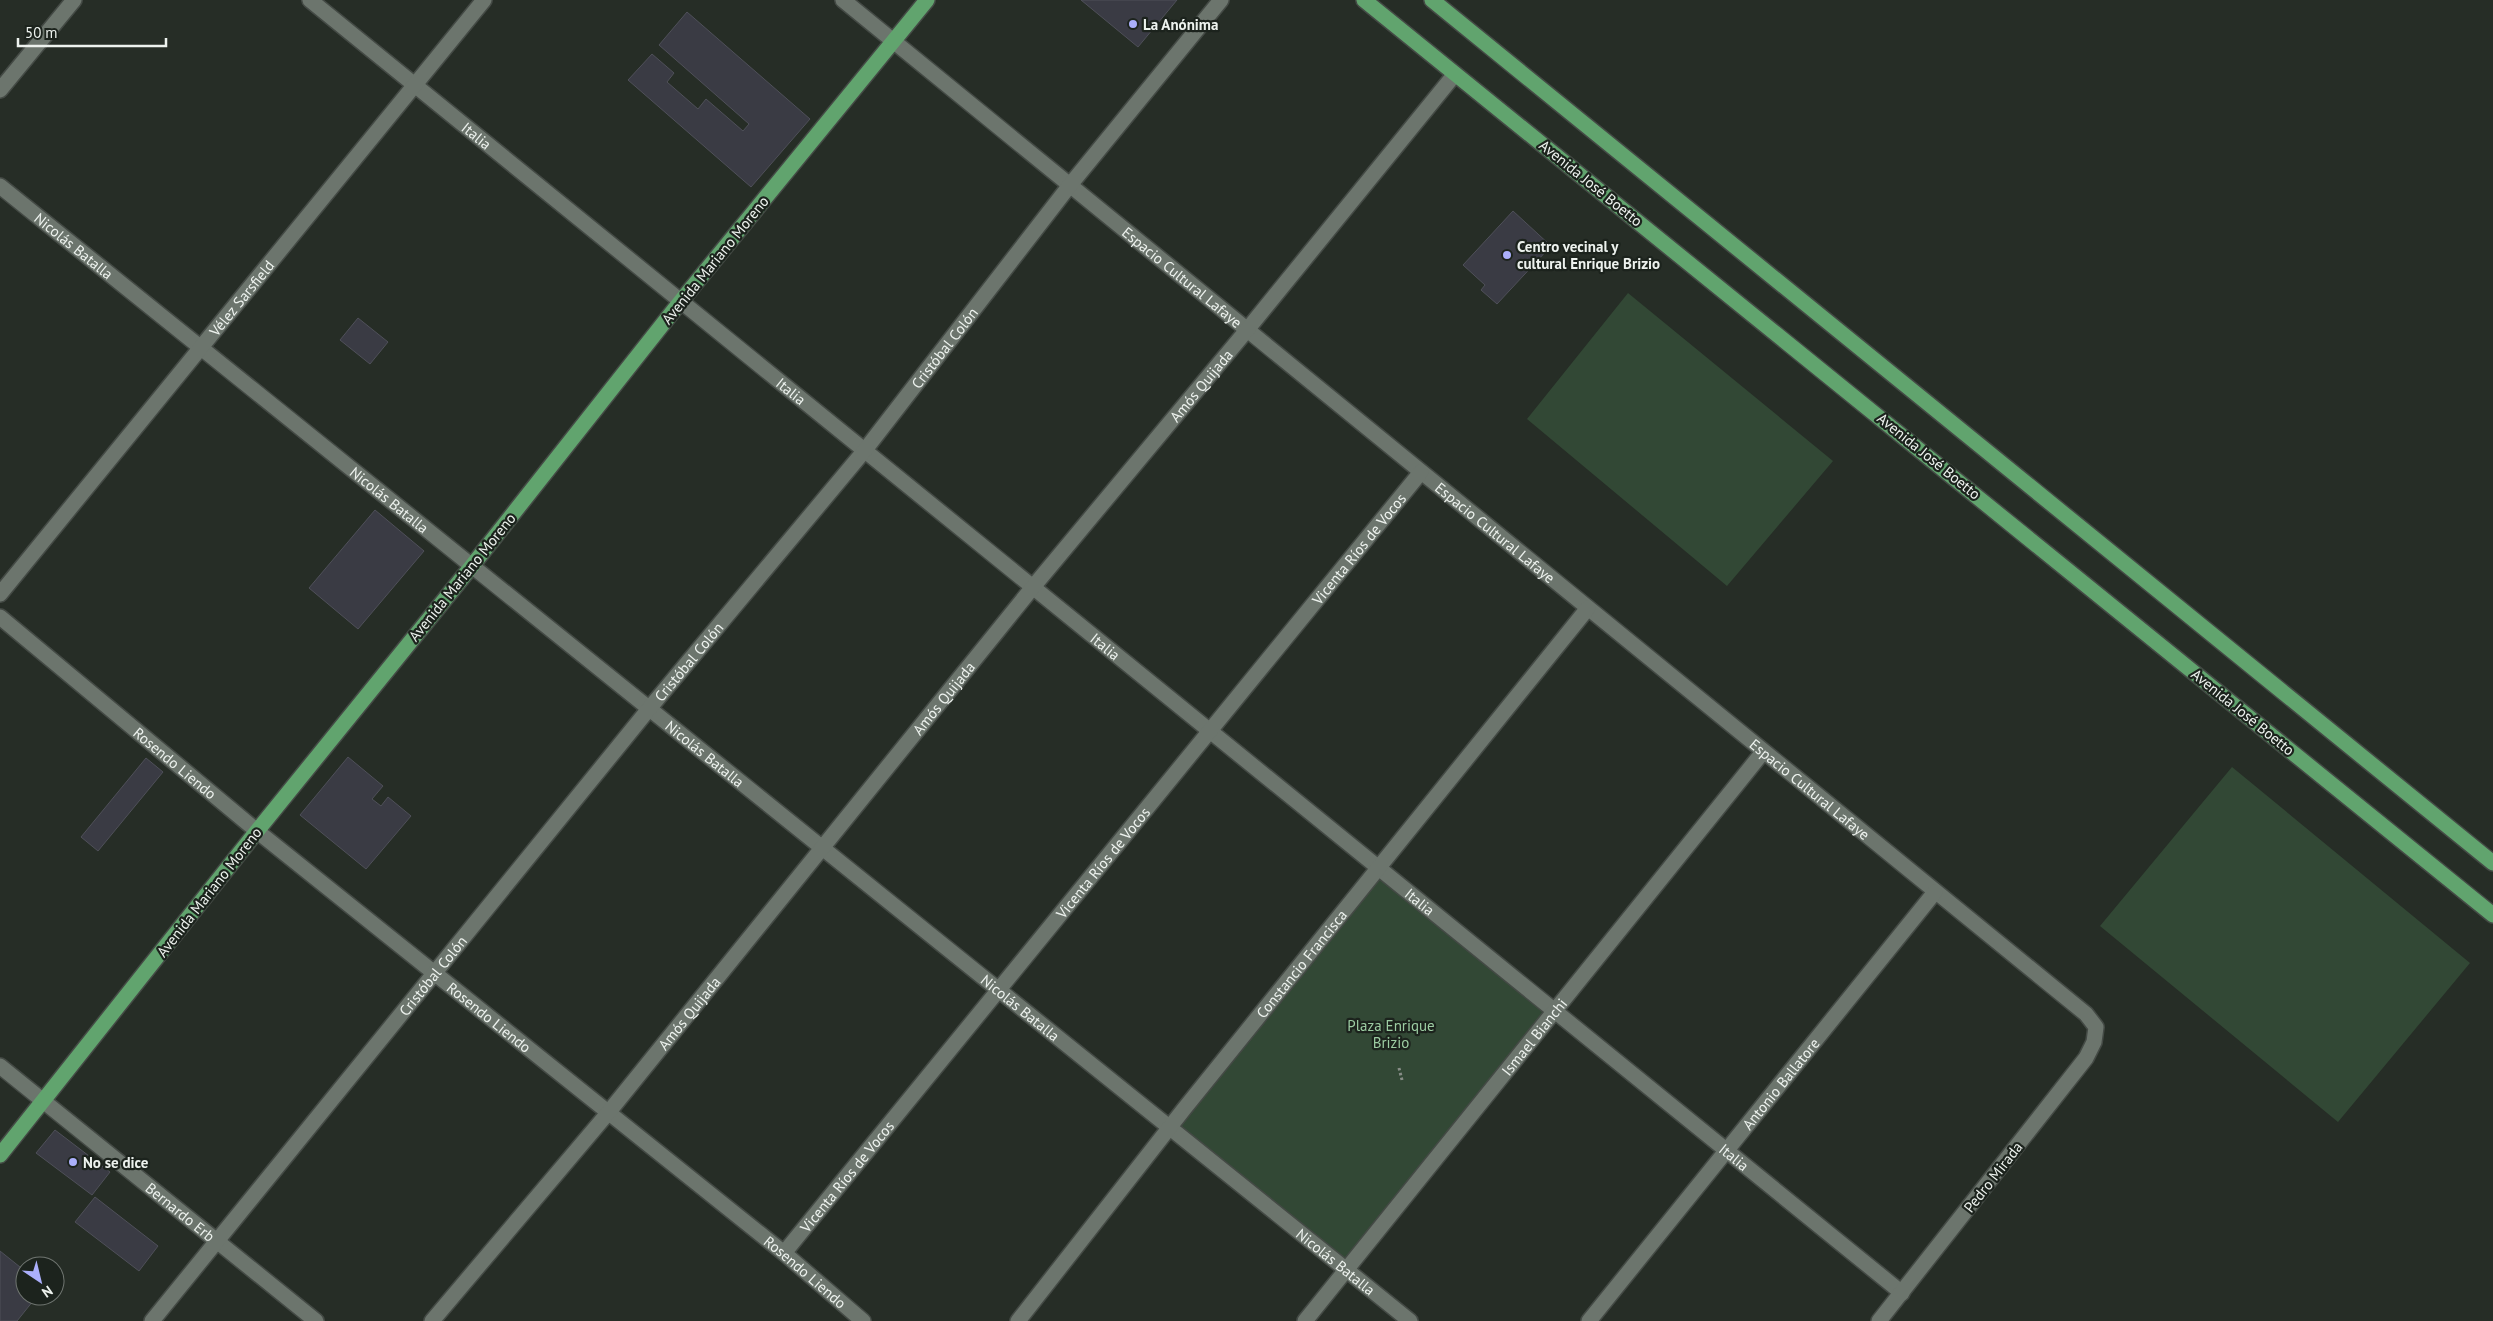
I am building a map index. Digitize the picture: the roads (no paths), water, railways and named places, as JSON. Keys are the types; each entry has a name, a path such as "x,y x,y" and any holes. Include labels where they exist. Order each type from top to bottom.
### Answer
{"main road":[{"name":"Avenida Mariano Moreno","path":"0,1155 257,831 471,567 681,301 927,0"},
{"name":"Avenida José Boetto","path":"1364,0 2493,915"},
{"path":"1432,0 2493,863"}],"street":[{"path":"0,90 74,0"},
{"name":"Italia","path":"310,0 1902,1293"},
{"name":"Vélez Sarsfield","path":"0,594 484,0"},
{"name":"Espacio Cultural Lafaye","path":"843,0 2086,1014 2096,1027"},
{"name":"Cristóbal Colón","path":"152,1321 648,710 865,450 1070,185 1221,0"},
{"name":"Amós Quijada","path":"432,1321 608,1113 1033,587 1248,330 1455,74"},
{"name":"Nicolás Batalla","path":"0,186 648,710 1410,1321"},
{"name":"Vicenta Ríos de Vocos","path":"784,1253 1421,472"},
{"name":"Constancio Francisca","path":"1018,1321 1169,1129 1588,608"},
{"name":"Rosendo Liendo","path":"0,617 257,831 784,1253 863,1321"},
{"name":"Ismael Bianchi","path":"1304,1321 1763,752"},
{"name":"Antonio Ballatore","path":"1589,1321 1935,892"},
{"name":"Pedro Mirada","path":"1879,1321 2086,1058 2094,1042 2096,1027"},
{"name":"Bernardo Erb","path":"0,1066 316,1321"}],"place":[{"name":"La Anónima","path":"1133,24"},
{"name":"Centro vecinal y cultural Enrique Brizio","path":"1507,255"},
{"name":"No se dice","path":"73,1162"}],"park label":[{"name":"Plaza Enrique Brizio","path":"1391,1034"}]}
